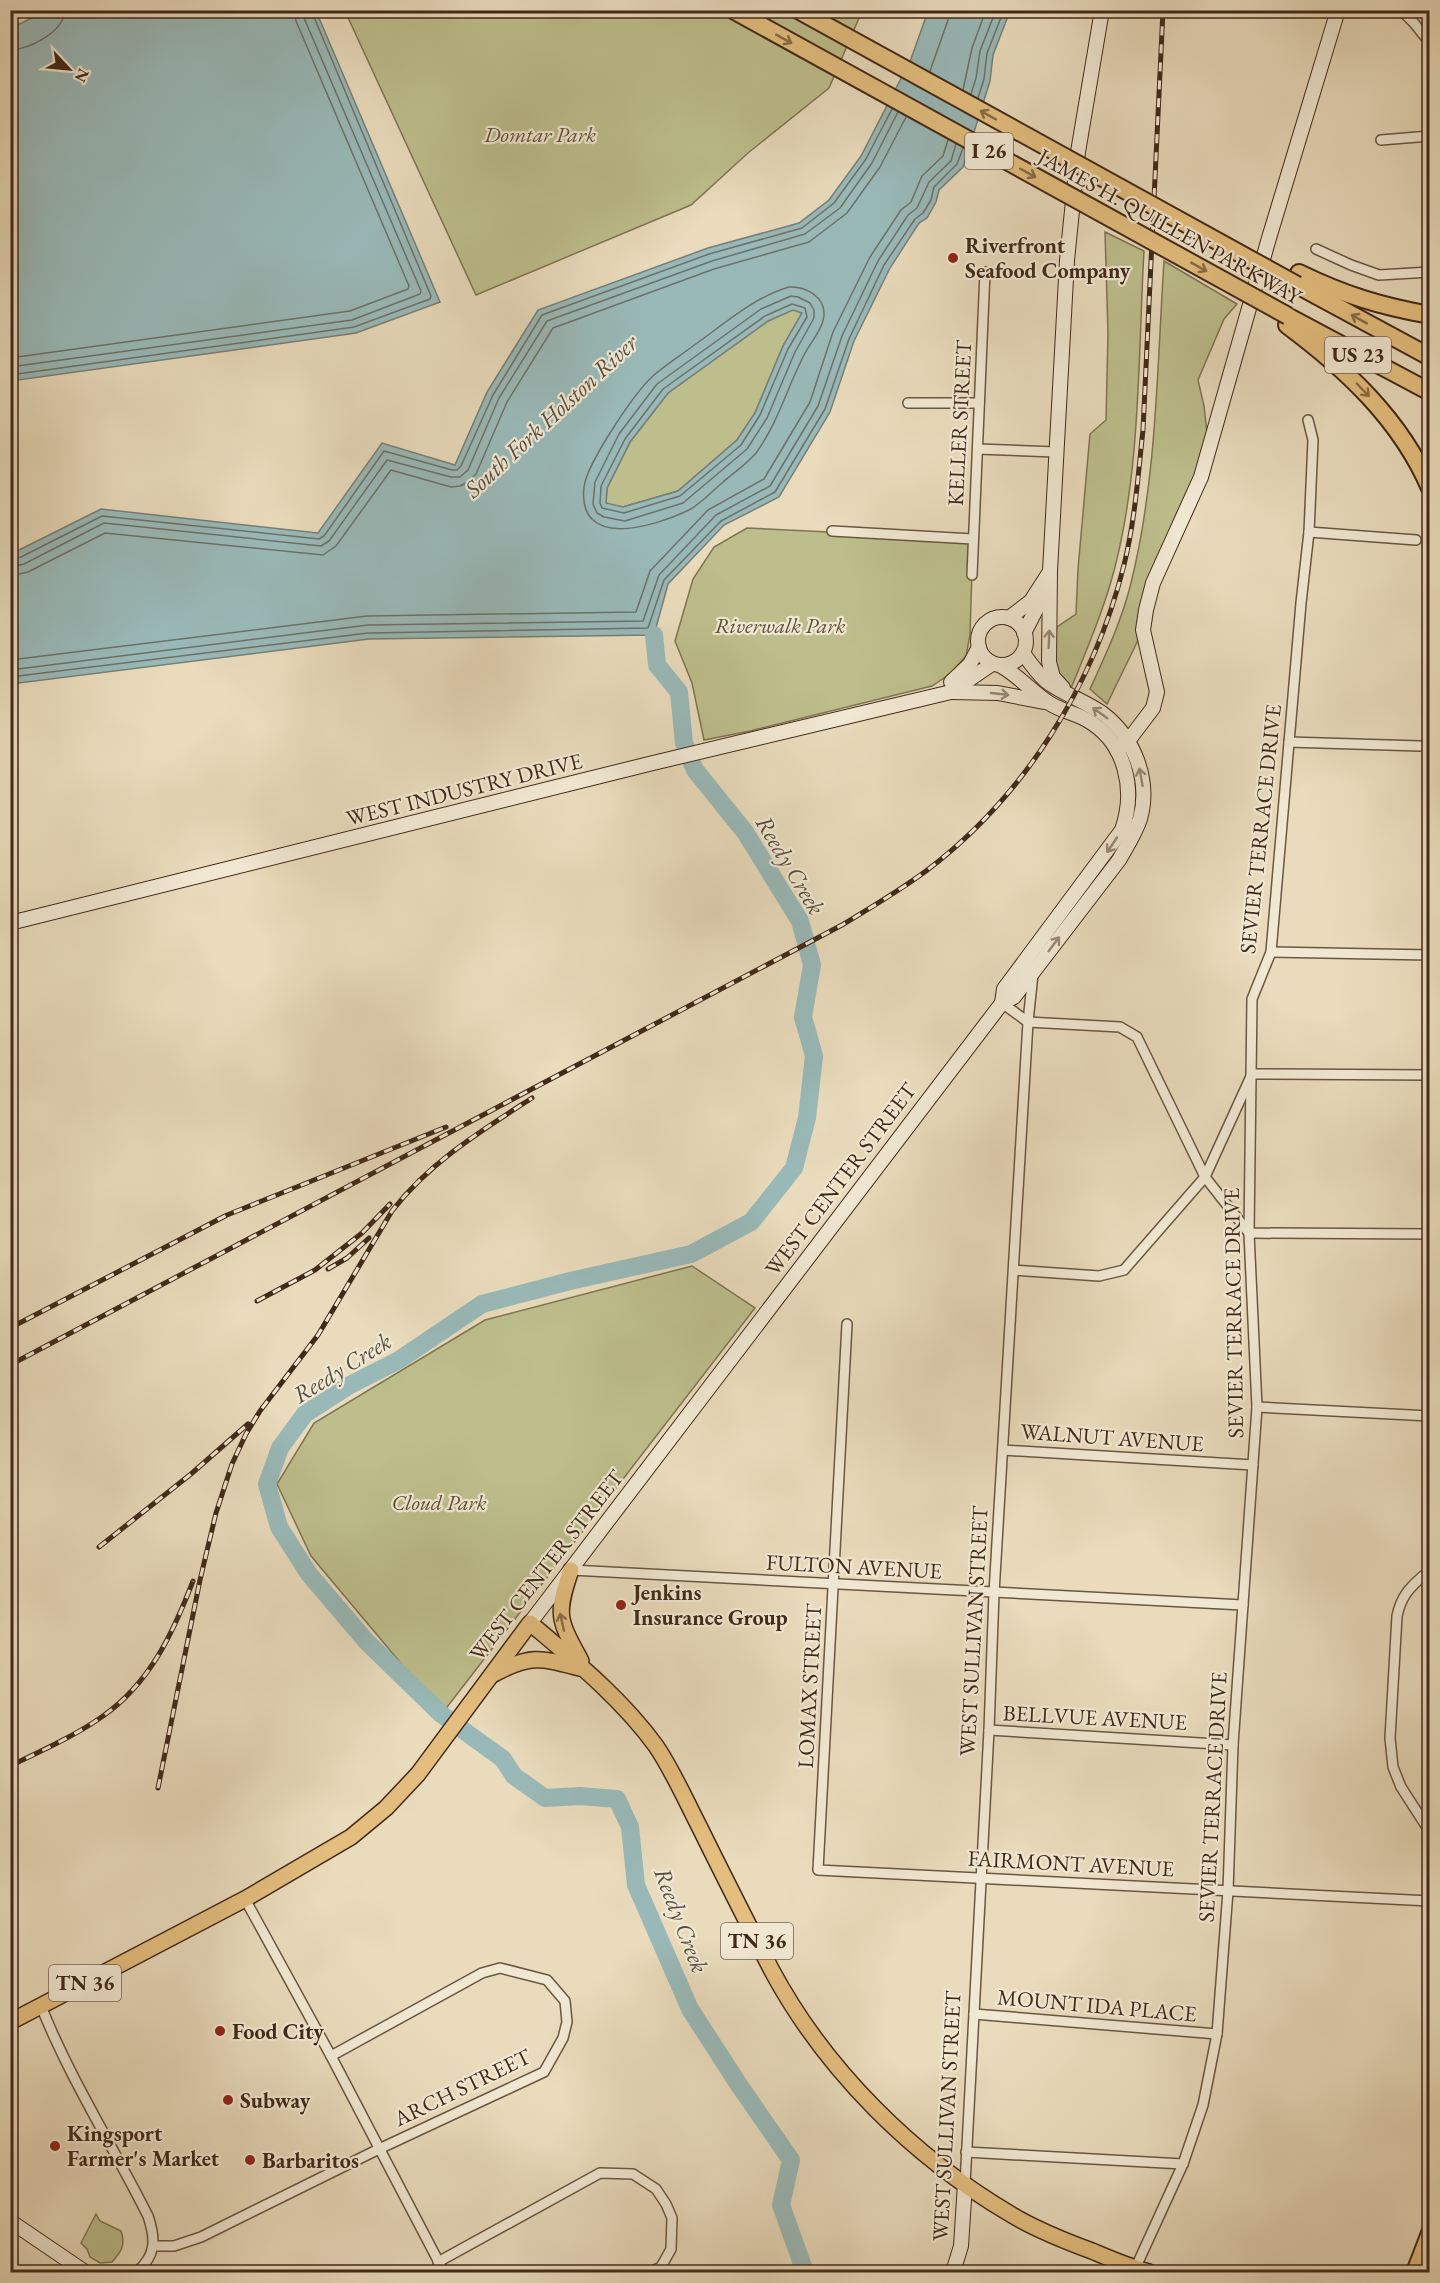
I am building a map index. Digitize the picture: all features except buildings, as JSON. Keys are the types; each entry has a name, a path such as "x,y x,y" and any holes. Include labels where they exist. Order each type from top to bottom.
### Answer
{"highway":[{"name":"JAMES H. QUILLEN PARKWAY","path":"733,10 1245,292 1287,320 1430,392"},
{"name":"JAMES H. QUILLEN PARKWAY","path":"798,10 1219,242 1298,279 1430,357"},
{"path":"1298,279 1374,304 1430,315"},
{"path":"1287,320 1364,391 1388,418 1407,444 1430,488"},
{"path":"1415,2272 1430,2233"},
{"path":"1420,2272 1430,2270"}],"main road":[{"path":"1067,692 1053,677 1049,662 1050,576 1056,452 1071,201 1085,103 1102,10"},
{"path":"1117,750 1128,741 1153,708 1157,692 1143,630 1153,583 1201,477 1269,238 1338,10"},
{"path":"1009,618 1031,601 1050,576"},
{"path":"1024,633 1050,576"},
{"path":"998,617 1009,618 1018,623 1024,633 1026,644 1023,653 1018,660 1010,664 997,665 985,659 979,647 979,634 983,626 998,617"},
{"name":"WEST INDUSTRY DRIVE","path":"929,698 948,686 970,664 979,647"},
{"name":"WEST CENTER STREET","path":"10,2022 245,1899 351,1838 386,1808 418,1774 489,1676 1002,1003 1014,997 1119,860 1132,838 1140,817 1143,793 1138,762 1118,727 1102,713 1048,683 1023,653"},
{"name":"WEST CENTER STREET","path":"997,665 1018,676 1048,703 1090,721 1101,730 1117,750 1125,769 1129,788 1126,818 1122,830 1004,989 1002,1003"},
{"name":"WEST INDUSTRY DRIVE","path":"10,923 929,698 951,692 997,665"},
{"path":"951,692 998,693 1048,703"},
{"path":"571,1570 561,1598 561,1623 585,1669"},
{"name":"TN 36","path":"530,1623 620,1702 656,1747 683,1795 772,1971 795,2010 853,2084 923,2153 1012,2215 1058,2238 1142,2271"},
{"path":"489,1676 513,1664 538,1659 585,1669"},
{"name":"WEST SULLIVAN STREET","path":"954,2272 961,2246 965,2184"},
{"path":"10,2221 85,2272"}],"street":[{"path":"1401,10 1430,43"},
{"path":"1381,140 1430,136"},
{"path":"1316,249 1379,275 1430,272"},
{"name":"KELLER STREET","path":"972,575 985,272"},
{"path":"908,403 979,403"},
{"name":"SEVIER TERRACE DRIVE","path":"1142,2271 1203,2105 1217,2034 1228,1891 1233,1745 1257,1407 1249,1233 1252,999 1271,952 1309,532 1313,440 1308,420"},
{"path":"978,449 1056,452"},
{"path":"832,531 973,539"},
{"path":"1309,532 1416,540"},
{"path":"1289,742 1420,746"},
{"path":"1271,952 1430,955"},
{"name":"WEST SULLIVAN STREET","path":"965,2184 994,1593 1028,1022 1034,971"},
{"path":"1002,1003 1028,1022 1120,1027 1137,1037 1205,1177 1249,1233 1430,1234"},
{"path":"1014,1270 1099,1276 1124,1270 1205,1177 1252,1074 1430,1075"},
{"name":"LOMAX STREET","path":"818,1870 847,1324"},
{"path":"1257,1407 1430,1416"},
{"name":"WALNUT AVENUE","path":"1003,1450 1253,1465"},
{"name":"FULTON AVENUE","path":"571,1570 1243,1605"},
{"path":"1430,1576 1423,1576 1408,1590 1400,1602 1390,1738 1393,1767 1401,1787 1430,1832"},
{"name":"BELLVUE AVENUE","path":"989,1730 1233,1745"},
{"name":"FAIRMONT AVENUE","path":"818,1870 1430,1900"},
{"path":"245,1899 332,2056 444,2272"},
{"name":"ARCH STREET","path":"153,2246 186,2244 379,2149 544,2072 563,2038 567,2022 565,2001 547,1980 500,1968 482,1973 332,2056"},
{"path":"41,2006 92,2112 148,2216 154,2234 153,2246 146,2264 137,2272"},
{"name":"MOUNT IDA PLACE","path":"974,2014 1217,2034"},
{"path":"966,2152 1182,2164"},
{"path":"438,2262 600,2173 633,2174 656,2189 672,2218 671,2249 661,2267 650,2272"}],"green space":[{"name":"Domtar Park","path":"345,11 862,11 829,88 748,153 691,205 476,295"},
{"path":"1105,232 1144,251 1134,450 1130,489 1111,583 1070,691 1049,662 1057,627 1076,614 1090,434 1106,420 1108,333"},
{"path":"1164,261 1237,304 1224,319 1198,380 1204,406 1209,451 1167,550 1143,630 1107,704 1090,689 1123,610 1140,543 1155,423"},
{"path":"793,309 802,313 783,346 755,413 737,440 678,491 623,507 606,504 607,488 630,442 668,393 768,321"},
{"name":"Riverwalk Park","path":"747,528 973,539 970,635 966,656 950,674 932,686 750,731 704,740 692,683 675,641 693,579 714,547"},
{"name":"Cloud Park","path":"692,1266 755,1308 444,1711 311,1556 277,1484 314,1423 485,1320"},
{"path":"96,2214 100,2221 121,2231 122,2248 112,2262 100,2263 90,2257 87,2249 81,2243"}],"water":[{"path":"48,10 316,11 440,302 356,333 11,381 11,28"},
{"name":"South Fork Holston River","path":"928,11 1010,11 993,55 990,81 963,167 939,190 936,202 927,218 919,223 890,268 854,341 830,412 779,497 724,525 668,584 654,635 369,639 11,684 11,554 101,509 318,533 382,443 455,465 487,392 538,310 708,248 799,223 829,200 861,156 911,59","holes":["793,310 802,313 783,346 755,413 737,440 678,491 623,507 606,503 607,488 630,442 668,393 768,321"]}],"waterway":[{"name":"Reedy Creek","path":"654,635 657,665 679,692 684,743 695,770 745,832 800,921 812,965 803,1017 814,1056 807,1118 794,1168 751,1222 691,1254 570,1281 482,1304 399,1360 350,1385 305,1414 280,1448 267,1484 279,1527 309,1574 366,1641 441,1714 503,1759 514,1776 545,1798 580,1796 617,1799 630,1827 636,1885 690,2009 791,2160 781,2205 805,2272"}],"railway":[{"path":"10,1365 842,925 926,871 962,841 1024,773 1051,735 1094,653 1111,610 1131,532 1143,430 1163,10"},
{"path":"158,1788 200,1580 216,1513 232,1464 246,1434 260,1411 318,1335 392,1211 407,1193 457,1148 532,1098"},
{"path":"10,1328 227,1215 446,1127"},
{"path":"257,1301 315,1270 362,1233 390,1204"},
{"path":"328,1269 347,1258 369,1238"},
{"path":"99,1547 191,1474 248,1424"},
{"path":"10,1766 58,1743 120,1703 158,1656 193,1581"}],"place":[{"name":"Riverfront Seafood Company","path":"953,258"},
{"name":"Jenkins Insurance Group","path":"621,1605"},
{"name":"Food City","path":"220,2031"},
{"name":"Subway","path":"228,2100"},
{"name":"Kingsport Farmer's Market","path":"55,2146"},
{"name":"Barbaritos","path":"250,2160"}]}
